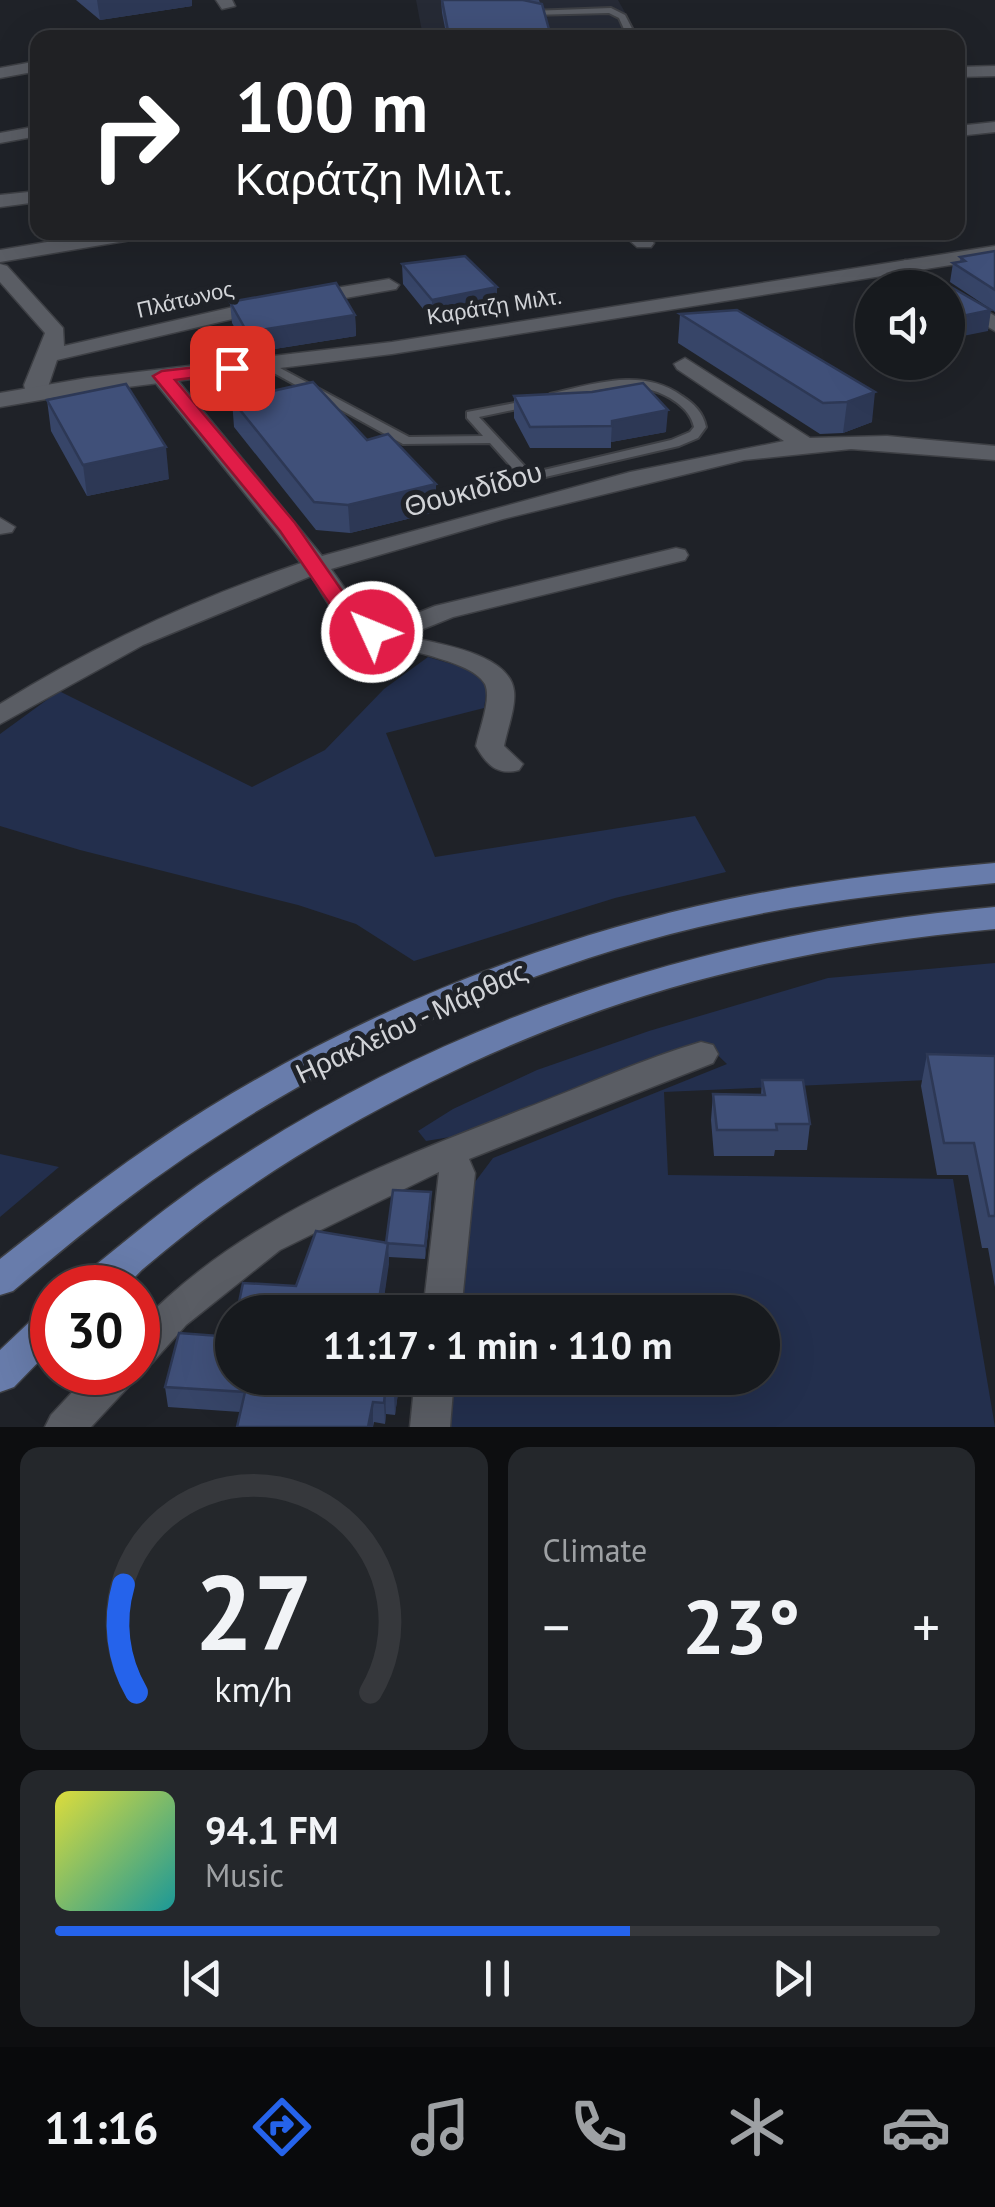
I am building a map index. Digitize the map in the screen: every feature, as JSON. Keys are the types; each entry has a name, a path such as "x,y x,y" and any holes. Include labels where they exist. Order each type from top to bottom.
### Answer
{"main road":[{"name":"Ηρακλείου - Μάρθας","path":"0,1280 86,1209 202,1128 354,1043 495,977 628,934 752,904 884,882 995,873"},
{"name":"Ηρακλείου - Μάρθας","path":"123,1265 208,1197 306,1133 410,1078 560,1012 702,964 778,946 870,929 995,918"},
{"path":"0,1375 30,1346"}],"street":[{"path":"0,73 30,67"},
{"path":"965,72 995,71"},
{"path":"965,130 995,127"},
{"path":"0,138 30,132"},
{"path":"0,201 30,197"},
{"path":"0,256 95,240"},
{"name":"Καράτζη Μιλτ.","path":"0,400 267,364 995,252"},
{"path":"905,266 911,270"},
{"path":"0,270 54,328 57,338 51,356 37,375 34,393"},
{"name":"Πλάτωνος","path":"51,356 268,306 389,284"},
{"path":"965,305 995,325"},
{"path":"685,364 807,446"},
{"path":"162,376 265,499 355,620 382,636 473,662 495,676 501,692 490,746 497,758 508,764"},
{"name":"Θουκιδίδου","path":"0,716 126,642 220,599 313,566 624,481 807,446 864,442 995,452"},
{"path":"382,636 444,611 676,555"},
{"path":"160,1328 267,1240 363,1190 701,1054"},
{"path":"444,1295 457,1173 448,1153"},
{"path":"65,1427 95,1395"},
{"path":"430,1427 433,1395"}],"lane":[{"path":"530,12 611,10 622,16 629,30"},
{"path":"267,364 407,441 493,439 528,477 685,439 698,431 700,421 674,393 650,382 632,382 471,415 493,439"}],"shaded area":[{"path":"416,0 618,0 635,30 422,30"},
{"path":"428,657 462,667 488,682 484,708 386,733 435,857 695,816 726,872 615,898 414,961 356,924 298,905 0,826 0,734 59,691 252,787 325,750 384,689"},
{"path":"995,963 995,1077 664,1092 668,1175 953,1179 995,1427 448,1427 451,1395 780,1395 780,1295 461,1295 475,1182 493,1158 727,1064 703,1041 474,1133 426,1141 418,1131 453,1109 537,1070 649,1031 828,978"},
{"path":"0,1154 59,1167 0,1217"}],"building":[{"path":"442,0 523,0 542,4 549,30 448,30"},
{"path":"995,251 995,290 953,263 965,261 960,257"},
{"path":"465,256 497,287 432,300 402,264"},
{"path":"336,283 355,315 247,332 230,302"},
{"path":"965,295 991,310 965,315"},
{"path":"737,310 875,392 847,402 823,403 680,314"},
{"path":"313,382 367,440 388,434 436,484 348,505 314,502 232,400"},
{"path":"643,383 668,410 612,421 612,426 530,427 514,396 592,392"},
{"path":"126,384 166,447 83,465 47,400"},
{"path":"927,1054 995,1056 995,1216 989,1216 974,1143 944,1143"},
{"path":"762,1080 803,1080 810,1124 776,1124 777,1130 717,1130 713,1094 765,1095"},
{"path":"393,1190 431,1192 425,1246 386,1243"},
{"path":"316,1231 388,1243 380,1295 241,1295 243,1283 296,1286"},
{"path":"179,1333 215,1336 215,1390 165,1387"},
{"path":"244,1395 385,1395 384,1403 373,1402 368,1427 237,1427"}],"route":[{"path":"232,368 162,376 288,527 342,606 372,632"}]}
